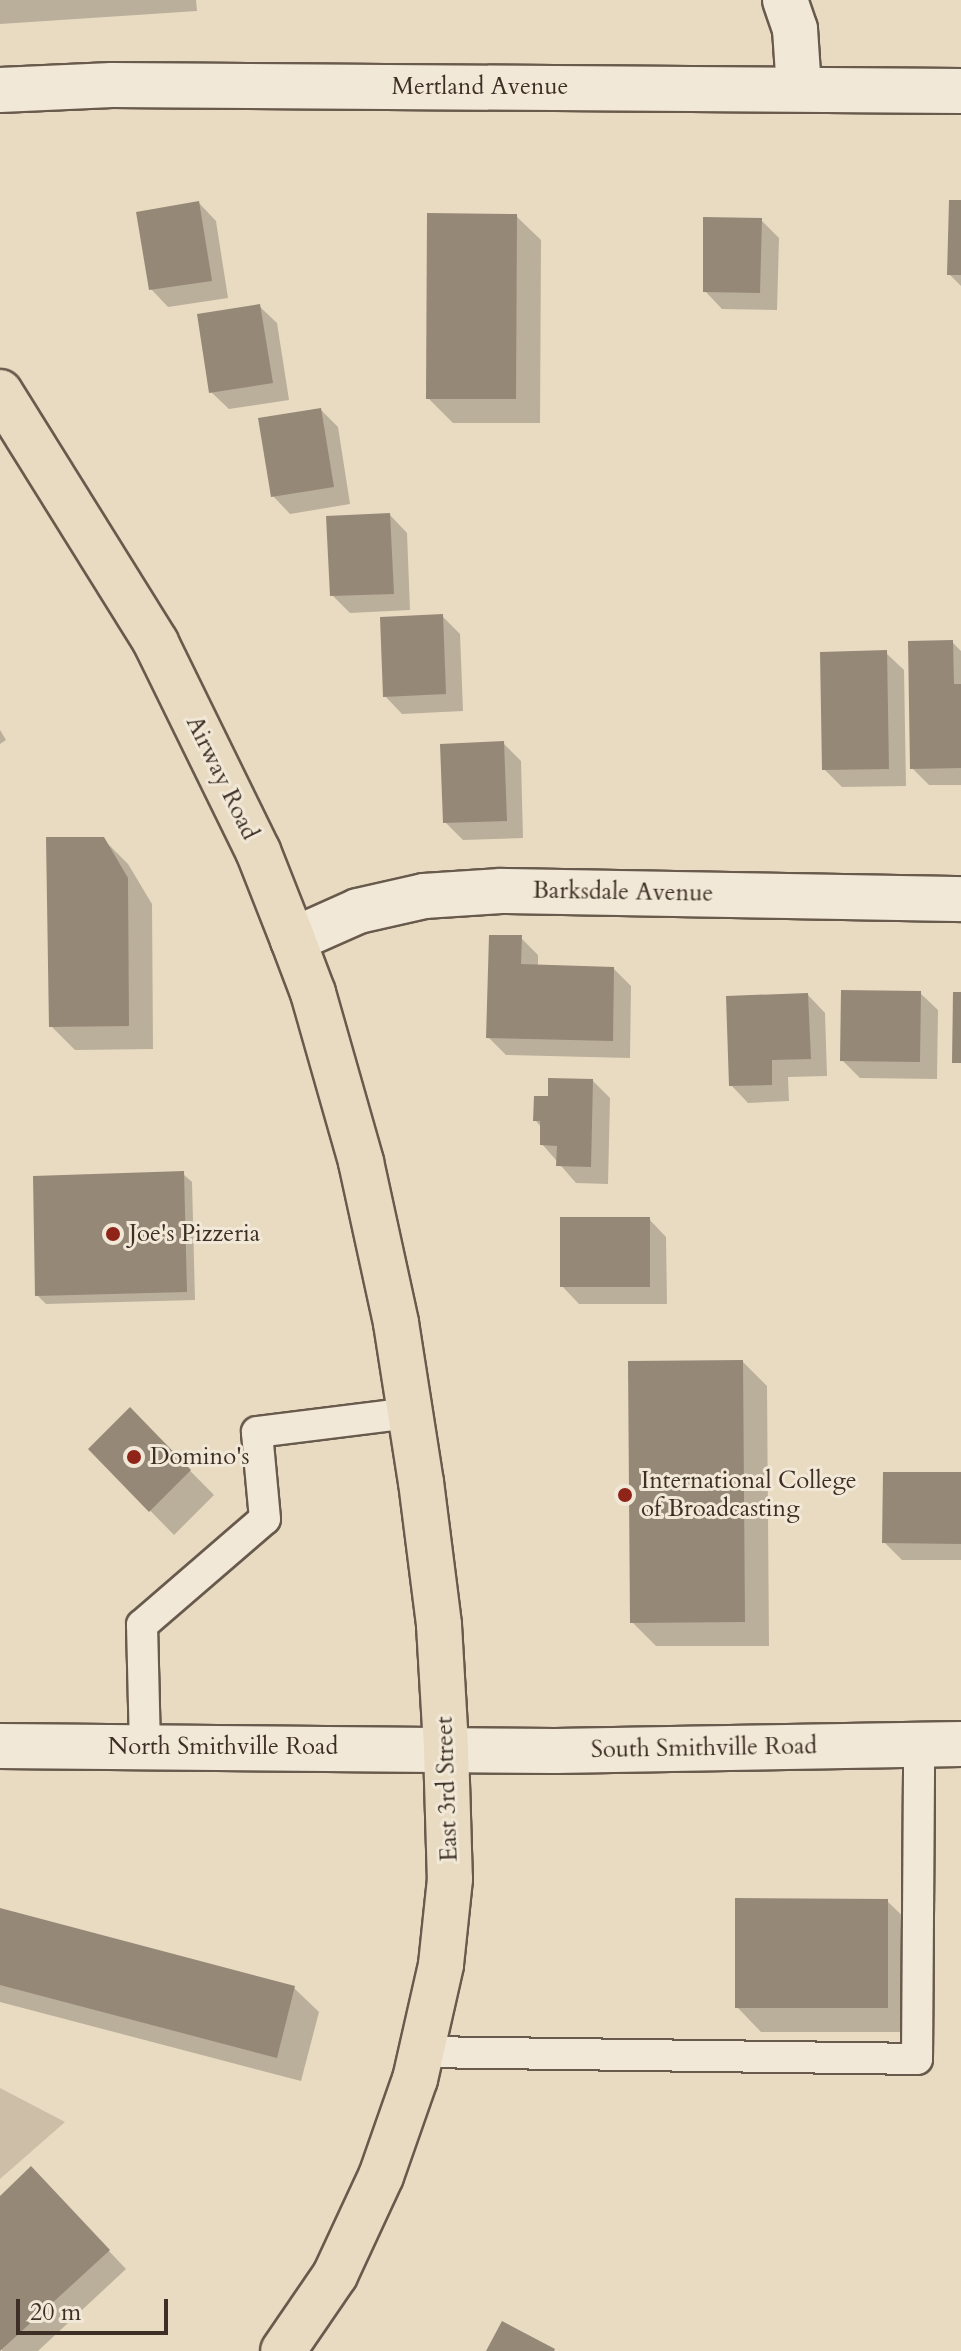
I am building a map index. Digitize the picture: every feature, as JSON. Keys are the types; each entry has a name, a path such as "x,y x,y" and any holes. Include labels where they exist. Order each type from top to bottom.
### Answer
{"main road":[{"name":"Airway Road","path":"0,392 156,643 258,851 313,993 369,1198"},
{"name":"East 3rd Street","path":"283,2351 335,2275 381,2176 421,2052 441,1965 450,1879 439,1625 396,1323 369,1198"}],"street":[{"path":"785,0 795,29 799,89"},
{"name":"Mertland Avenue","path":"0,90 112,85 961,91"},
{"name":"Barksdale Avenue","path":"293,940 358,911 424,896 501,891 961,899"},
{"name":"South Smithville Road","path":"446,1748 555,1751 940,1744"},
{"name":"North Smithville Road","path":"0,1746 446,1748"}],"lane":[{"path":"145,1747 142,1625 265,1519 257,1432 410,1413"},
{"path":"421,2052 917,2059 940,1744"}],"shaded area":[{"path":"0,2088 65,2122 0,2179"}],"building":[{"path":"949,200 961,200 961,275 947,275"},
{"path":"199,201 212,281 149,290 136,212"},
{"path":"427,213 517,214 516,399 426,399"},
{"path":"703,217 762,218 760,293 703,292"},
{"path":"260,304 273,383 209,393 197,314"},
{"path":"321,408 334,487 271,497 258,418"},
{"path":"390,513 394,594 330,596 326,516"},
{"path":"443,614 446,694 383,697 380,617"},
{"path":"953,640 954,684 961,684 961,768 910,769 908,641"},
{"path":"887,650 889,769 822,770 820,652"},
{"path":"504,741 507,821 443,823 440,744"},
{"path":"46,837 104,837 128,878 129,1026 49,1027"},
{"path":"489,935 522,935 521,964 614,967 613,1041 486,1038"},
{"path":"841,990 921,991 920,1062 840,1061"},
{"path":"953,992 961,992 961,1063 952,1063"},
{"path":"808,993 811,1059 772,1060 772,1085 729,1086 726,996"},
{"path":"548,1078 593,1079 591,1167 556,1166 557,1146 540,1145 540,1121 533,1121 534,1096 548,1096"},
{"path":"184,1171 187,1292 35,1296 33,1176"},
{"path":"560,1217 650,1217 650,1287 560,1287"},
{"path":"743,1360 745,1622 630,1623 628,1361"},
{"path":"130,1407 191,1470 149,1512 88,1449"},
{"path":"883,1472 961,1472 961,1544 882,1543"},
{"path":"735,1898 888,1899 888,2008 735,2008"},
{"path":"0,1908 295,1986 277,2058 0,1985"},
{"path":"31,2166 110,2250 0,2351 0,2196"},
{"path":"502,2321 555,2349 554,2351 486,2351"}],"place":[{"name":"Joe's Pizzeria","path":"113,1234"},
{"name":"Domino's","path":"134,1457"},
{"name":"International College of Broadcasting","path":"625,1495"}]}
